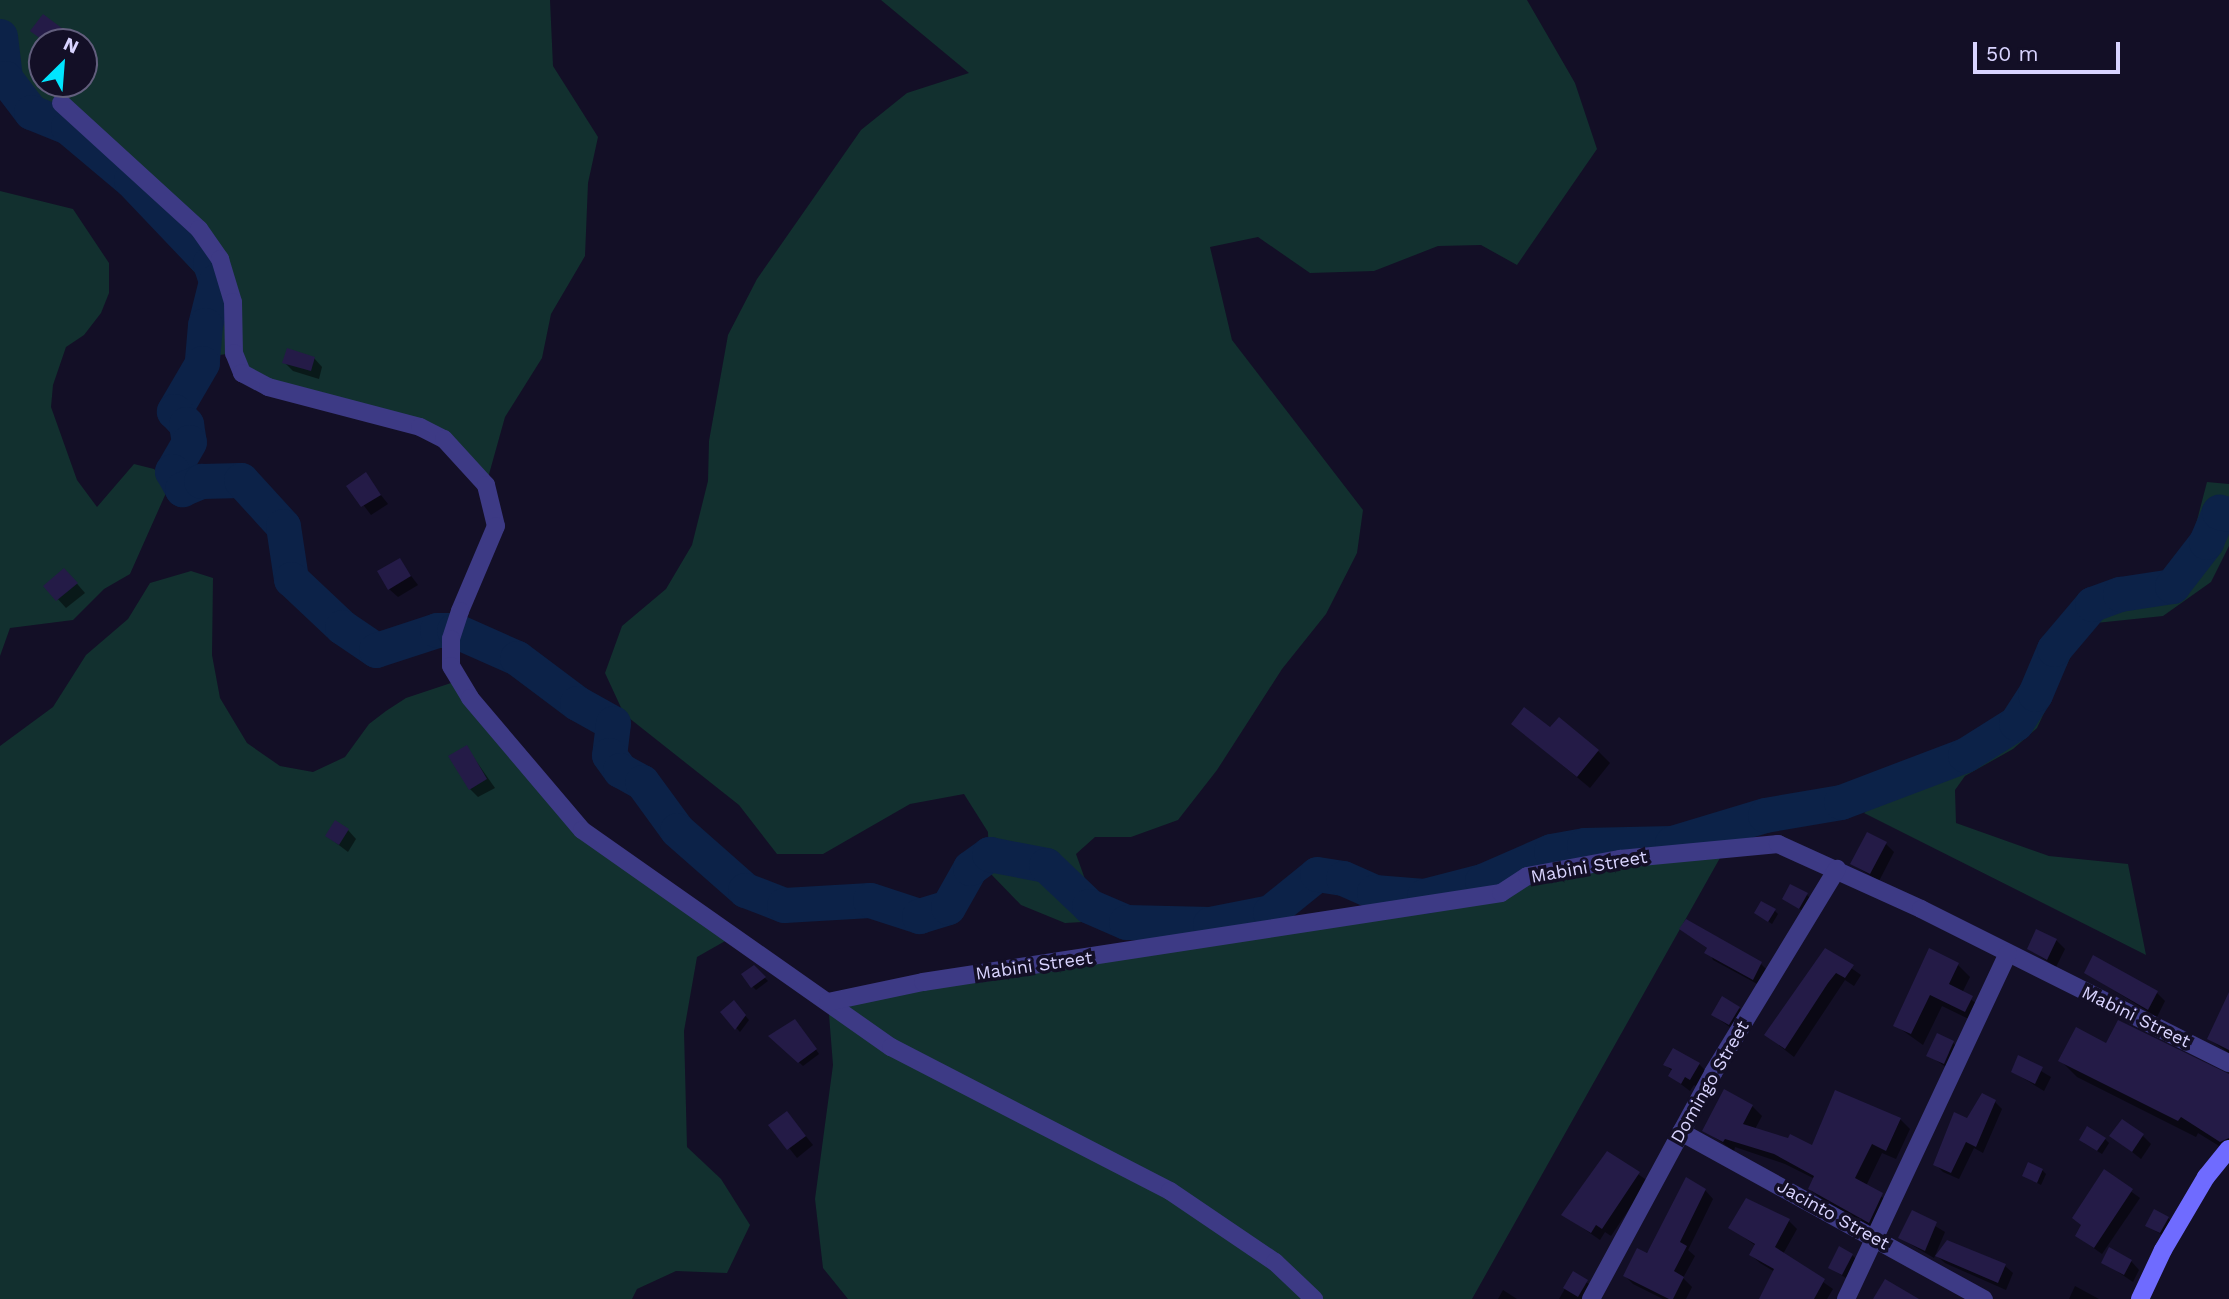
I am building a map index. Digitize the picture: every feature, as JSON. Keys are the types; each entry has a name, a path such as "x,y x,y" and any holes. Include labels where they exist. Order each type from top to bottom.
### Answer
{"main road":[{"path":"2140,1299 2175,1229 2229,1149"}],"street":[{"path":"61,103 190,220 220,259 233,302 234,353 242,373 268,387 420,427 444,439 486,485 496,526 460,611 451,639 450,666 457,681 554,800 582,830 623,862 891,1047 1170,1191 1275,1262 1314,1299"},
{"name":"Mabini Street","path":"828,1002 923,982 1502,893 1527,876 1620,859 1778,844 1837,869 2229,1063"},
{"name":"Domingo Street","path":"1591,1299 1681,1132 1837,869"},
{"path":"1846,1299 2008,953"},
{"name":"Jacinto Street","path":"1681,1132 1984,1299"}],"green space":[{"path":"0,0 550,0 553,66 598,137 588,183 585,256 551,314 542,358 505,417 486,485 444,439 268,387 234,353 198,358 209,338 214,310 208,287 123,193 36,123 23,94 8,40 0,31"},
{"path":"881,0 1527,0 1575,83 1597,149 1517,265 1481,245 1438,246 1374,271 1310,273 1258,237 1210,247 1232,340 1363,510 1357,553 1326,614 1282,669 1217,770 1178,820 1131,837 1095,837 1076,854 1100,921 1065,923 1021,905 989,872 988,832 964,794 910,804 823,854 777,854 739,805 624,714 605,673 622,626 666,589 692,545 708,481 709,441 728,335 757,279 861,130 907,93 969,73"},
{"path":"0,191 73,209 109,263 109,293 101,313 84,335 66,347 53,385 51,407 77,480 97,507 134,464 154,469 170,484 130,574 104,589 73,620 10,628 0,656"},
{"path":"2207,482 2229,484 2229,546 2211,582 2163,616 2096,623 2077,643 2037,728 2013,749 1965,776 1955,790 1956,823 2049,856 2128,864 2146,955 1864,813 1908,776 1955,752 2014,707 2050,630 2073,605 2103,592 2153,580 2179,559 2195,528"},
{"path":"191,571 213,578 212,655 220,698 247,743 280,766 313,772 345,757 369,724 386,711 406,698 457,681 562,809 734,936 697,957 684,1031 687,1147 721,1179 750,1225 727,1273 676,1271 637,1289 632,1299 0,1299 0,746 53,707 86,655 128,619 150,583"},
{"path":"1725,849 1472,1299 848,1299 823,1268 815,1199 833,1065 828,1002 1501,893 1527,876"}],"building":[{"path":"43,14 62,28 32,28"},
{"path":"287,348 315,357 311,371 282,363"},
{"path":"366,472 381,495 361,507 346,486"},
{"path":"400,558 411,576 388,590 377,571"},
{"path":"64,568 78,583 56,601 43,586"},
{"path":"1524,707 1550,727 1559,717 1599,750 1577,777 1511,724"},
{"path":"467,745 487,779 469,790 448,756"},
{"path":"335,820 349,829 339,845 325,836"},
{"path":"1867,832 1887,842 1870,874 1850,864"},
{"path":"1790,884 1808,893 1799,909 1782,899"},
{"path":"1761,901 1776,909 1768,922 1754,913"},
{"path":"1686,919 1762,962 1753,980 1704,953 1707,948 1679,929"},
{"path":"2036,929 2057,939 2047,960 2027,949"},
{"path":"1825,948 1854,965 1845,978 1836,973 1785,1049 1764,1035"},
{"path":"1929,948 1959,963 1949,984 1973,996 1965,1012 1930,995 1911,1034 1893,1026"},
{"path":"2093,955 2158,991 2148,1010 2084,973"},
{"path":"754,965 766,977 751,988 741,974"},
{"path":"2229,992 2229,1050 2207,1039"},
{"path":"1722,996 1740,1007 1729,1025 1711,1015"},
{"path":"734,1000 746,1015 735,1030 720,1012"},
{"path":"795,1019 817,1049 798,1063 768,1036"},
{"path":"2118,1020 2229,1074 2229,1138 2220,1142 2181,1117 2178,1121 2058,1061 2076,1027 2106,1043"},
{"path":"1937,1033 1954,1041 1944,1064 1926,1056"},
{"path":"1673,1048 1700,1063 1690,1080 1685,1077 1681,1084 1668,1076 1672,1069 1663,1065"},
{"path":"2018,1055 2043,1067 2035,1084 2011,1072"},
{"path":"1724,1089 1753,1105 1743,1124 1788,1138 1790,1134 1812,1145 1835,1090 1901,1118 1886,1151 1872,1144 1855,1178 1883,1193 1869,1223 1808,1189 1814,1176 1774,1154 1725,1139 1723,1142 1702,1131"},
{"path":"1982,1093 1996,1100 1976,1147 1966,1142 1951,1173 1933,1165 1954,1112 1967,1118"},
{"path":"787,1111 806,1136 787,1150 768,1125"},
{"path":"2122,1119 2144,1134 2132,1152 2109,1136"},
{"path":"2087,1126 2106,1138 2097,1151 2079,1140"},
{"path":"1607,1151 1640,1172 1602,1229 1596,1225 1591,1233 1561,1215"},
{"path":"2028,1162 2043,1169 2037,1183 2022,1176"},
{"path":"2104,1169 2133,1189 2094,1248 2075,1236 2081,1225 2072,1218"},
{"path":"1686,1177 1706,1189 1680,1242 1687,1246 1674,1271 1684,1277 1673,1299 1669,1299 1623,1276 1637,1248 1647,1253"},
{"path":"1746,1198 1790,1219 1775,1247 1825,1279 1814,1299 1759,1299 1774,1269 1749,1255 1755,1244 1728,1228"},
{"path":"2154,1209 2169,1217 2160,1233 2145,1226"},
{"path":"1912,1210 1937,1222 1925,1251 1898,1238"},
{"path":"1947,1240 2006,1264 1998,1283 1935,1256"},
{"path":"1839,1246 1853,1254 1842,1275 1828,1268"},
{"path":"2109,1247 2132,1260 2124,1275 2101,1263"},
{"path":"1573,1271 1588,1280 1578,1297 1563,1288"},
{"path":"1885,1279 1919,1299 1873,1299"}],"waterway":[{"path":"0,36 5,78 31,112 68,127 131,180 210,263 216,281 205,325 202,363 174,411 186,424 189,442 172,471 182,489 201,481 241,480 283,526 291,579 342,627 376,650 437,630 454,630 517,658 577,703 613,723 609,755 620,770 642,782 677,830 745,890 784,905 870,900 919,916 948,907 970,868 989,854 1046,865 1089,906 1126,922 1210,924 1270,912 1317,874 1343,878 1374,892 1424,896 1482,881 1551,851 1584,845 1672,843 1765,815 1841,802 1965,755 2016,723 2035,694 2054,649 2092,604 2120,594 2172,586 2206,542 2219,512 2229,514"}]}
